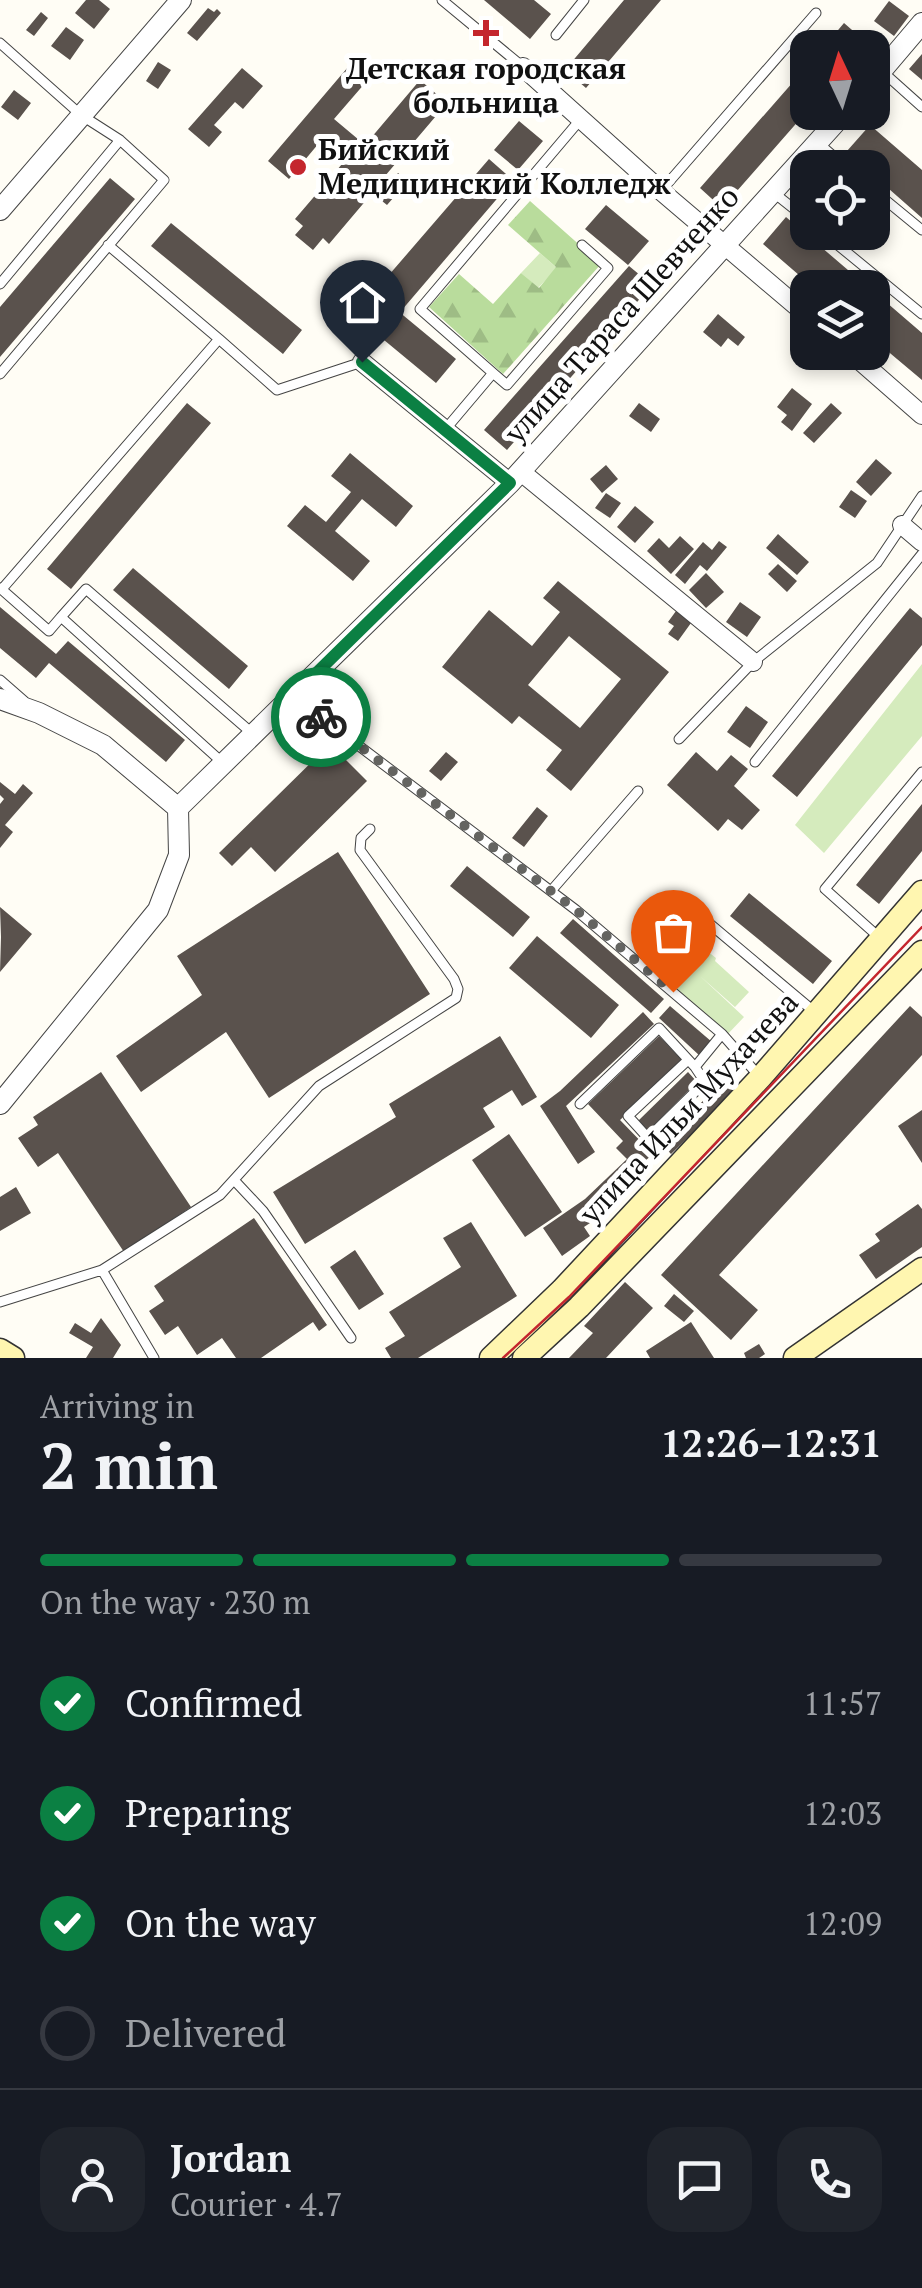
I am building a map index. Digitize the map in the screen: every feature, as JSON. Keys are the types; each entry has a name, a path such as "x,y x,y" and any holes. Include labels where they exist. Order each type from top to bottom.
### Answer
{"main road":[{"name":"улица Ильи Мухачева","path":"492,1358 562,1290 760,1078 922,892"},
{"name":"улица Ильи Мухачева","path":"524,1358 580,1307 922,952"},
{"path":"632,1214 652,1231"},
{"path":"795,1358 922,1269"},
{"path":"0,1350 13,1358"}],"street":[{"path":"0,210 181,0"},
{"path":"890,61 922,23"},
{"path":"523,67 790,300"},
{"name":"улица Тараса Шевченко","path":"178,808 515,477 830,130"},
{"path":"362,362 444,431 515,477 753,662"},
{"path":"871,370 922,415"},
{"path":"902,526 922,542"},
{"path":"0,699 103,745 178,808 179,856 158,910 0,1104"}],"lane":[{"path":"442,0 523,67"},
{"path":"556,35 584,0"},
{"path":"661,191 816,14"},
{"path":"0,44 164,180 0,374"},
{"path":"890,86 922,107"},
{"path":"580,120 420,309 507,385 608,268 582,246"},
{"path":"0,284 120,140"},
{"path":"818,144 825,150"},
{"path":"774,193 790,206"},
{"path":"890,204 922,230"},
{"path":"108,245 277,390 362,362"},
{"path":"844,250 922,314"},
{"path":"219,338 1,588 48,632 86,588 253,734"},
{"path":"444,431 493,373"},
{"path":"679,739 753,662 877,563 922,496"},
{"path":"756,762 922,554"},
{"path":"61,618 223,764"},
{"path":"0,680 39,714"},
{"path":"293,696 588,920 722,1034 760,1078"},
{"path":"882,940 825,888 922,772"},
{"path":"550,891 638,791"},
{"path":"0,1302 102,1270 220,1196 319,1086 456,998 454,979 360,850 361,838 370,829"},
{"path":"704,920 818,1015"},
{"path":"580,1104 659,1028 692,1063 705,1082 648,1138 628,1116 692,1063 722,1034"},
{"path":"234,1180 263,1211 351,1338"},
{"path":"102,1270 154,1358"}],"green space":[{"path":"530,201 601,264 503,374 429,307 459,274 493,304 521,273 539,288 556,267 508,225"},
{"path":"540,253 557,268 538,288 521,273"},
{"path":"922,664 922,736 824,853 795,825"},
{"path":"692,939 749,992 735,1007 700,976 744,1017 726,1036 659,975"}],"building":[{"path":"86,0 99,0 110,9 94,29 75,13"},
{"path":"484,0 534,0 551,14 530,39"},
{"path":"624,0 661,0 586,88 565,70"},
{"path":"889,1 909,16 894,36 874,21"},
{"path":"208,8 221,13 197,41 187,33"},
{"path":"41,12 48,18 34,36 26,30"},
{"path":"66,27 84,40 70,60 51,46"},
{"path":"922,54 922,80 909,69"},
{"path":"354,60 372,75 334,119 365,145 420,80 447,103 385,176 392,181 398,173 408,181 387,205 377,197 383,189 379,185 329,244 323,238 313,250 295,235 303,226 295,219 348,157 324,137 289,179 268,161"},
{"path":"158,62 171,70 158,89 146,81"},
{"path":"242,68 263,86 243,109 235,102 214,125 222,132 209,147 188,129"},
{"path":"790,86 790,130 722,208 700,188"},
{"path":"14,90 31,103 18,120 1,107"},
{"path":"519,121 543,141 518,170 494,150"},
{"path":"866,130 876,130 922,170 922,218 890,190 890,150 848,150"},
{"path":"489,159 513,180 401,311 376,290"},
{"path":"110,178 135,199 0,357 0,307"},
{"path":"606,205 649,241 628,265 585,229"},
{"path":"786,217 790,220 790,250 825,250 848,270 793,270 763,244"},
{"path":"171,223 302,330 283,354 151,246"},
{"path":"629,266 652,285 507,450 484,430"},
{"path":"890,305 922,333 922,380 890,353"},
{"path":"398,311 456,359 436,383 378,335"},
{"path":"718,314 745,337 738,346 728,338 721,347 703,332"},
{"path":"792,388 812,404 792,431 781,422 787,415 777,407"},
{"path":"187,403 211,423 71,589 47,569"},
{"path":"639,403 660,419 651,432 629,416"},
{"path":"831,403 842,413 814,443 803,433"},
{"path":"350,453 413,506 396,527 362,499 335,531 370,561 353,581 287,526 305,505 326,522 351,492 331,476"},
{"path":"876,459 892,473 871,496 856,482"},
{"path":"606,465 618,479 602,493 590,479"},
{"path":"851,490 867,501 855,518 839,507"},
{"path":"606,493 621,503 610,518 595,508"},
{"path":"635,506 654,522 635,543 617,527"},
{"path":"778,534 809,562 797,575 766,548"},
{"path":"680,536 694,549 671,574 647,551 659,538 669,548"},
{"path":"719,541 727,547 707,571 700,565 685,584 675,575 703,542 712,550"},
{"path":"778,564 797,581 787,592 768,574"},
{"path":"133,568 248,666 229,689 113,590"},
{"path":"706,573 724,592 706,608 689,590"},
{"path":"558,581 669,672 571,791 546,770 562,750 519,716 512,724 442,667 489,610 532,646 560,612 543,598","holes":["569,636 621,679 580,728 528,685"]},
{"path":"740,602 761,617 747,637 726,622"},
{"path":"0,607 56,654 68,641 185,740 166,762 49,663 36,678 0,648"},
{"path":"910,608 922,618 922,645 797,797 772,776"},
{"path":"676,611 691,623 678,641 668,634 674,626 668,622"},
{"path":"746,706 768,722 750,748 727,732"},
{"path":"330,744 367,781 275,872 251,847 232,866 219,853"},
{"path":"446,752 458,762 441,781 429,771"},
{"path":"696,752 717,771 731,755 748,769 734,786 760,810 742,830 728,819 718,831 667,785"},
{"path":"0,782 15,794 23,784 33,793 5,825 13,832 0,848 0,804 4,799"},
{"path":"922,804 922,851 879,904 856,885"},
{"path":"537,807 548,816 524,847 512,838"},
{"path":"338,852 430,994 269,1098 226,1032 141,1092 116,1056 202,995 177,956"},
{"path":"467,866 530,917 513,937 450,886"},
{"path":"749,893 832,961 813,984 730,916"},
{"path":"0,907 32,934 0,972 1,937"},
{"path":"573,919 664,999 651,1013 560,933"},
{"path":"537,936 619,1005 591,1038 509,968"},
{"path":"670,1006 712,1042 700,1056 659,1018"},
{"path":"910,1006 922,1017 922,1055 719,1275 758,1310 731,1340 661,1275"},
{"path":"643,1012 654,1024 566,1106 595,1152 578,1164 540,1106"},
{"path":"500,1036 537,1097 522,1106 512,1090 483,1108 495,1127 305,1244 273,1192 396,1117 389,1104"},
{"path":"659,1036 683,1061 620,1120 653,1154 606,1195 614,1207 584,1227 590,1236 562,1256 543,1228 585,1199 627,1159 616,1148 623,1141 588,1104"},
{"path":"101,1072 191,1207 124,1252 58,1153 38,1167 18,1138 38,1125 33,1117"},
{"path":"688,1072 697,1082 648,1131 638,1121"},
{"path":"725,1080 736,1091 671,1154 660,1142"},
{"path":"922,1110 922,1163 898,1126"},
{"path":"509,1134 562,1212 525,1237 472,1160"},
{"path":"16,1187 31,1213 0,1231 0,1197"},
{"path":"918,1204 922,1209 922,1247 876,1279 859,1255 880,1241 875,1234"},
{"path":"254,1218 327,1325 319,1331 313,1322 261,1358 236,1358 222,1338 197,1355 178,1326 165,1335 149,1311 164,1301 154,1286"},
{"path":"471,1222 517,1296 418,1358 391,1358 385,1348 405,1336 389,1312 461,1267 443,1238"},
{"path":"355,1250 384,1294 359,1310 330,1267"},
{"path":"625,1282 653,1308 606,1358 569,1358 593,1333 584,1326"},
{"path":"674,1294 694,1311 684,1322 664,1306"},
{"path":"101,1318 121,1345 113,1358 86,1358 93,1347 69,1333 75,1323 91,1333"},
{"path":"691,1322 714,1358 650,1358 646,1351"},
{"path":"759,1344 765,1354 746,1358 744,1353"}],"tram line":[{"path":"503,1358 569,1297 922,927"}],"way so far":[{"path":"321,717 576,910 673,992"}],"place":[{"name":"Детская городская больница","path":"486,33"},
{"name":"Бийский Медицинский Колледж","path":"298,167"}],"route":[{"path":"321,717 293,696 510,483 362,362"}]}
